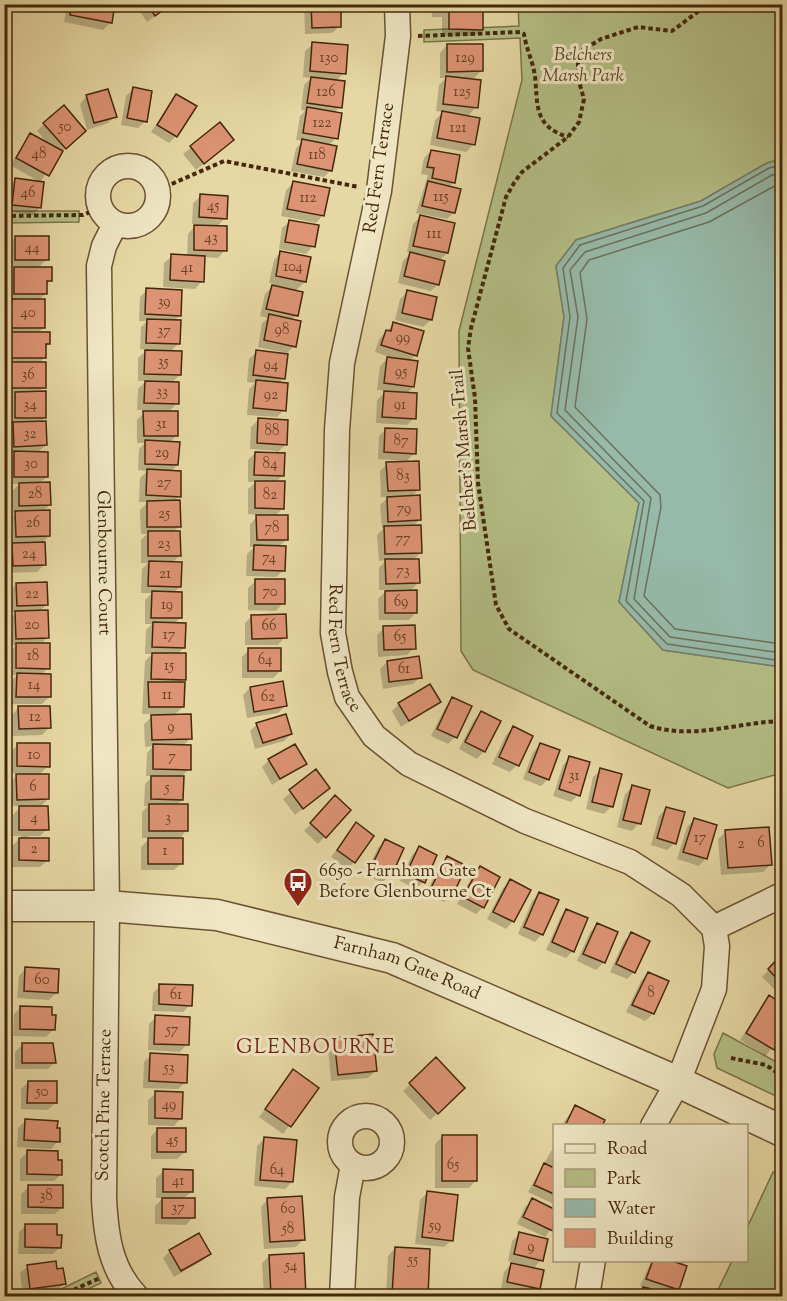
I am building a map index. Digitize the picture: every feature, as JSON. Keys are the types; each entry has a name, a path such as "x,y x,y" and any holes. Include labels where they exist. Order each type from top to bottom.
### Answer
{"street":[{"name":"Red Fern Terrace","path":"397,4 398,36 372,232 342,363 337,430 333,633 347,697 374,736 409,764 525,821 630,862 681,895 714,928"},
{"name":"Glenbourne Court","path":"107,906 99,266 107,216 98,195 101,183 109,173 119,167 132,166 146,171 158,190"},
{"path":"107,216 125,227 138,225 148,220 159,201 158,190"},
{"path":"654,1124 678,1082 714,988 717,946 714,928 783,895"},
{"name":"Farnham Gate Road","path":"4,906 107,906 217,915 393,958 678,1082 783,1131"},
{"name":"Scotch Pine Terrace","path":"107,906 104,1199 107,1241 117,1270 136,1296"},
{"path":"342,1296 347,1197 353,1165"},
{"path":"587,1296 593,1262"}],"path":[{"name":"Belcher's Marsh Trail","path":"700,4 699,11 672,30 638,27 601,39 578,53 577,71 584,99 579,122 568,137 522,172 506,197 471,328 468,348 475,398 478,483 496,605 509,629 650,726 666,731 683,732 783,721"},
{"path":"398,36 520,32 524,34 535,76 537,110 557,134 568,137"},
{"path":"158,190 178,184 224,161 341,183"},
{"path":"4,216 107,216"},
{"path":"731,1058 766,1065 783,1076"},
{"path":"60,1296 117,1270"}],"green space":[{"name":"Belchers Marsh Park","path":"518,5 782,5 782,159 767,163 701,201 576,240 556,266 564,317 551,416 639,503 619,602 663,650 782,667 782,773 728,788 473,670 461,651 459,331 522,80 520,38 424,42 424,30 519,26"},
{"path":"5,211 79,211 79,222 5,223"},
{"path":"723,1033 782,1065 782,1099 717,1068 714,1054"},
{"path":"773,1172 782,1176 782,1296 715,1296 732,1262 748,1262 748,1226"},
{"path":"96,1272 101,1283 73,1296 47,1296"}],"water":[{"path":"782,159 782,667 663,650 619,602 639,503 551,416 564,317 556,266 576,240 701,201 767,163"}],"building":[{"path":"72,4 115,4 112,23 70,15"},
{"path":"147,4 172,4 155,16"},
{"path":"311,4 348,4 348,9 341,10 341,27 312,28"},
{"path":"438,4 483,4 483,30 449,29 449,10 438,10"},
{"path":"312,42 348,45 346,74 310,71"},
{"path":"447,44 483,44 483,71 447,72"},
{"path":"446,76 481,80 478,108 443,104"},
{"path":"311,77 345,81 342,108 307,103"},
{"path":"133,87 152,91 147,122 127,118"},
{"path":"108,89 117,117 94,123 86,95"},
{"path":"176,94 197,106 177,137 157,125"},
{"path":"64,105 86,131 66,149 43,123"},
{"path":"307,107 342,113 338,139 303,133"},
{"path":"442,111 480,118 475,145 437,138"},
{"path":"220,122 234,140 204,164 190,146"},
{"path":"30,133 63,151 49,176 16,158"},
{"path":"302,139 337,146 332,171 297,164"},
{"path":"431,150 460,155 455,183 432,178 434,168 427,167"},
{"path":"15,178 44,182 41,208 12,205"},
{"path":"293,181 330,188 324,216 287,209"},
{"path":"428,181 461,189 455,213 422,206"},
{"path":"200,194 228,196 227,219 199,217"},
{"path":"420,215 455,223 448,253 413,246"},
{"path":"289,220 319,225 315,247 285,242"},
{"path":"194,225 227,226 227,251 194,250"},
{"path":"15,236 49,236 49,260 15,260"},
{"path":"280,251 311,257 306,282 276,276"},
{"path":"410,252 445,261 439,285 404,276"},
{"path":"171,254 205,256 204,282 170,280"},
{"path":"14,267 52,267 52,281 47,281 47,294 14,294"},
{"path":"272,285 303,292 298,316 266,309"},
{"path":"146,288 182,290 181,316 145,314"},
{"path":"407,290 437,297 432,320 402,313"},
{"path":"11,299 45,299 45,328 11,328"},
{"path":"269,314 301,321 296,347 264,340"},
{"path":"147,319 181,320 180,344 146,343"},
{"path":"393,322 424,331 417,356 381,345 386,330 391,331"},
{"path":"11,332 50,332 50,344 46,344 46,358 11,358"},
{"path":"145,350 182,351 181,375 144,374"},
{"path":"256,350 288,354 285,379 253,375"},
{"path":"387,357 418,361 414,387 384,383"},
{"path":"10,362 46,362 46,388 10,388"},
{"path":"256,380 288,383 286,411 253,408"},
{"path":"145,381 179,382 179,404 144,403"},
{"path":"46,391 46,418 15,418 15,392"},
{"path":"384,391 417,393 416,419 382,417"},
{"path":"143,411 178,411 178,436 144,436"},
{"path":"258,418 288,420 287,445 257,443"},
{"path":"46,421 47,445 14,447 13,422"},
{"path":"385,428 417,429 416,454 384,452"},
{"path":"145,440 180,442 178,465 145,464"},
{"path":"14,451 48,452 48,477 14,477"},
{"path":"255,452 285,453 284,476 254,475"},
{"path":"419,461 420,490 388,491 386,462"},
{"path":"147,469 181,471 181,497 146,495"},
{"path":"255,481 285,481 284,509 255,508"},
{"path":"50,482 51,505 19,506 19,483"},
{"path":"420,495 421,520 388,522 387,497"},
{"path":"180,500 181,527 147,527 147,501"},
{"path":"50,510 50,536 16,537 15,511"},
{"path":"256,515 288,515 288,540 257,540"},
{"path":"421,525 422,553 385,554 384,526"},
{"path":"148,531 180,531 181,556 148,556"},
{"path":"45,542 46,565 13,566 12,543"},
{"path":"254,545 286,546 285,571 253,570"},
{"path":"385,559 419,559 420,583 386,584"},
{"path":"149,561 182,562 181,587 148,586"},
{"path":"255,579 285,579 285,604 255,604"},
{"path":"47,582 48,605 17,606 16,583"},
{"path":"417,590 417,613 385,613 385,591"},
{"path":"152,591 182,592 182,618 151,618"},
{"path":"48,610 49,638 16,639 15,611"},
{"path":"286,614 287,638 252,639 251,615"},
{"path":"153,622 186,623 185,648 152,647"},
{"path":"415,625 416,649 384,650 383,626"},
{"path":"16,643 50,643 50,669 16,668"},
{"path":"248,648 281,648 281,671 248,671"},
{"path":"152,653 186,653 186,680 151,679"},
{"path":"419,656 422,678 389,682 387,661"},
{"path":"17,673 51,674 51,697 16,697"},
{"path":"283,681 287,706 254,712 250,687"},
{"path":"148,682 185,682 184,707 149,707"},
{"path":"430,684 441,702 409,721 398,703"},
{"path":"452,697 472,706 457,738 437,729"},
{"path":"18,706 50,706 51,728 19,729"},
{"path":"481,711 501,721 485,752 465,742"},
{"path":"191,714 192,739 152,740 151,715"},
{"path":"286,714 292,734 263,743 256,723"},
{"path":"513,726 533,736 519,766 499,757"},
{"path":"17,743 50,743 50,767 17,766"},
{"path":"540,743 560,750 549,780 529,772"},
{"path":"153,744 191,745 191,770 153,769"},
{"path":"295,744 307,764 280,779 268,759"},
{"path":"569,756 590,762 580,796 559,789"},
{"path":"600,768 622,774 613,807 592,802"},
{"path":"316,769 330,788 303,809 289,790"},
{"path":"16,774 49,774 49,799 17,800"},
{"path":"151,776 184,776 183,800 151,799"},
{"path":"632,785 650,790 641,824 623,820"},
{"path":"335,795 351,810 326,838 310,823"},
{"path":"149,804 188,804 188,831 149,831"},
{"path":"19,806 48,806 49,830 19,830"},
{"path":"666,807 685,812 676,844 657,838"},
{"path":"694,818 717,825 707,859 683,852"},
{"path":"356,822 374,836 355,863 337,850"},
{"path":"769,827 772,865 728,868 725,830"},
{"path":"19,838 49,838 49,861 19,860"},
{"path":"148,838 183,838 183,864 148,864"},
{"path":"385,839 404,848 391,877 371,867"},
{"path":"419,846 437,855 425,883 406,874"},
{"path":"447,856 467,866 452,896 432,886"},
{"path":"480,866 500,877 484,908 463,897"},
{"path":"510,879 531,890 514,922 493,912"},
{"path":"539,892 559,900 543,935 524,927"},
{"path":"566,909 588,918 574,952 552,942"},
{"path":"597,923 618,932 605,963 583,954"},
{"path":"631,932 650,941 635,973 616,964"},
{"path":"782,954 782,984 768,969"},
{"path":"25,967 59,969 58,993 24,991"},
{"path":"648,972 669,981 654,1014 632,1005"},
{"path":"159,984 193,985 192,1006 159,1004"},
{"path":"769,995 782,1004 782,1037 774,1050 746,1033"},
{"path":"20,1006 52,1007 52,1015 56,1015 55,1030 20,1029"},
{"path":"155,1015 190,1017 189,1045 154,1044"},
{"path":"373,1034 377,1071 338,1075 334,1038"},
{"path":"22,1043 53,1043 56,1063 22,1063"},
{"path":"150,1053 188,1055 187,1083 149,1081"},
{"path":"436,1057 465,1088 438,1114 409,1083"},
{"path":"293,1069 319,1088 291,1127 265,1109"},
{"path":"28,1081 57,1081 57,1103 27,1103"},
{"path":"155,1091 183,1092 182,1119 155,1118"},
{"path":"575,1105 605,1120 603,1124 566,1124"},
{"path":"25,1119 58,1121 60,1142 24,1140"},
{"path":"157,1128 186,1128 186,1152 157,1152"},
{"path":"442,1135 477,1135 477,1181 442,1181"},
{"path":"264,1137 297,1140 293,1182 260,1180"},
{"path":"27,1150 58,1151 58,1160 62,1160 62,1175 27,1174"},
{"path":"544,1163 553,1168 553,1194 534,1185"},
{"path":"163,1169 193,1170 193,1192 163,1192"},
{"path":"28,1185 63,1185 63,1208 28,1207"},
{"path":"427,1191 458,1195 453,1241 422,1237"},
{"path":"302,1196 305,1240 270,1242 267,1198"},
{"path":"162,1198 195,1198 195,1218 162,1218"},
{"path":"532,1198 553,1208 553,1231 523,1217"},
{"path":"25,1224 57,1224 57,1235 62,1235 61,1248 25,1247"},
{"path":"519,1232 548,1239 543,1261 514,1254"},
{"path":"199,1233 211,1254 181,1271 169,1250"},
{"path":"395,1247 430,1249 428,1296 392,1295"},
{"path":"304,1253 306,1296 271,1296 269,1255"},
{"path":"56,1261 57,1269 63,1268 66,1284 30,1289 27,1265"},
{"path":"652,1262 675,1262 687,1266 679,1290 646,1279"},
{"path":"511,1263 544,1270 540,1289 507,1282"},
{"path":"643,1287 677,1295 641,1296"}],"waterway":[{"path":"774,1296 782,1285"}],"place":[{"name":"6650 - Farnham Gate Before Glenbourne Ct","path":"298,908"}],"district":[{"name":"GLENBOURNE","path":"316,1048"}]}
